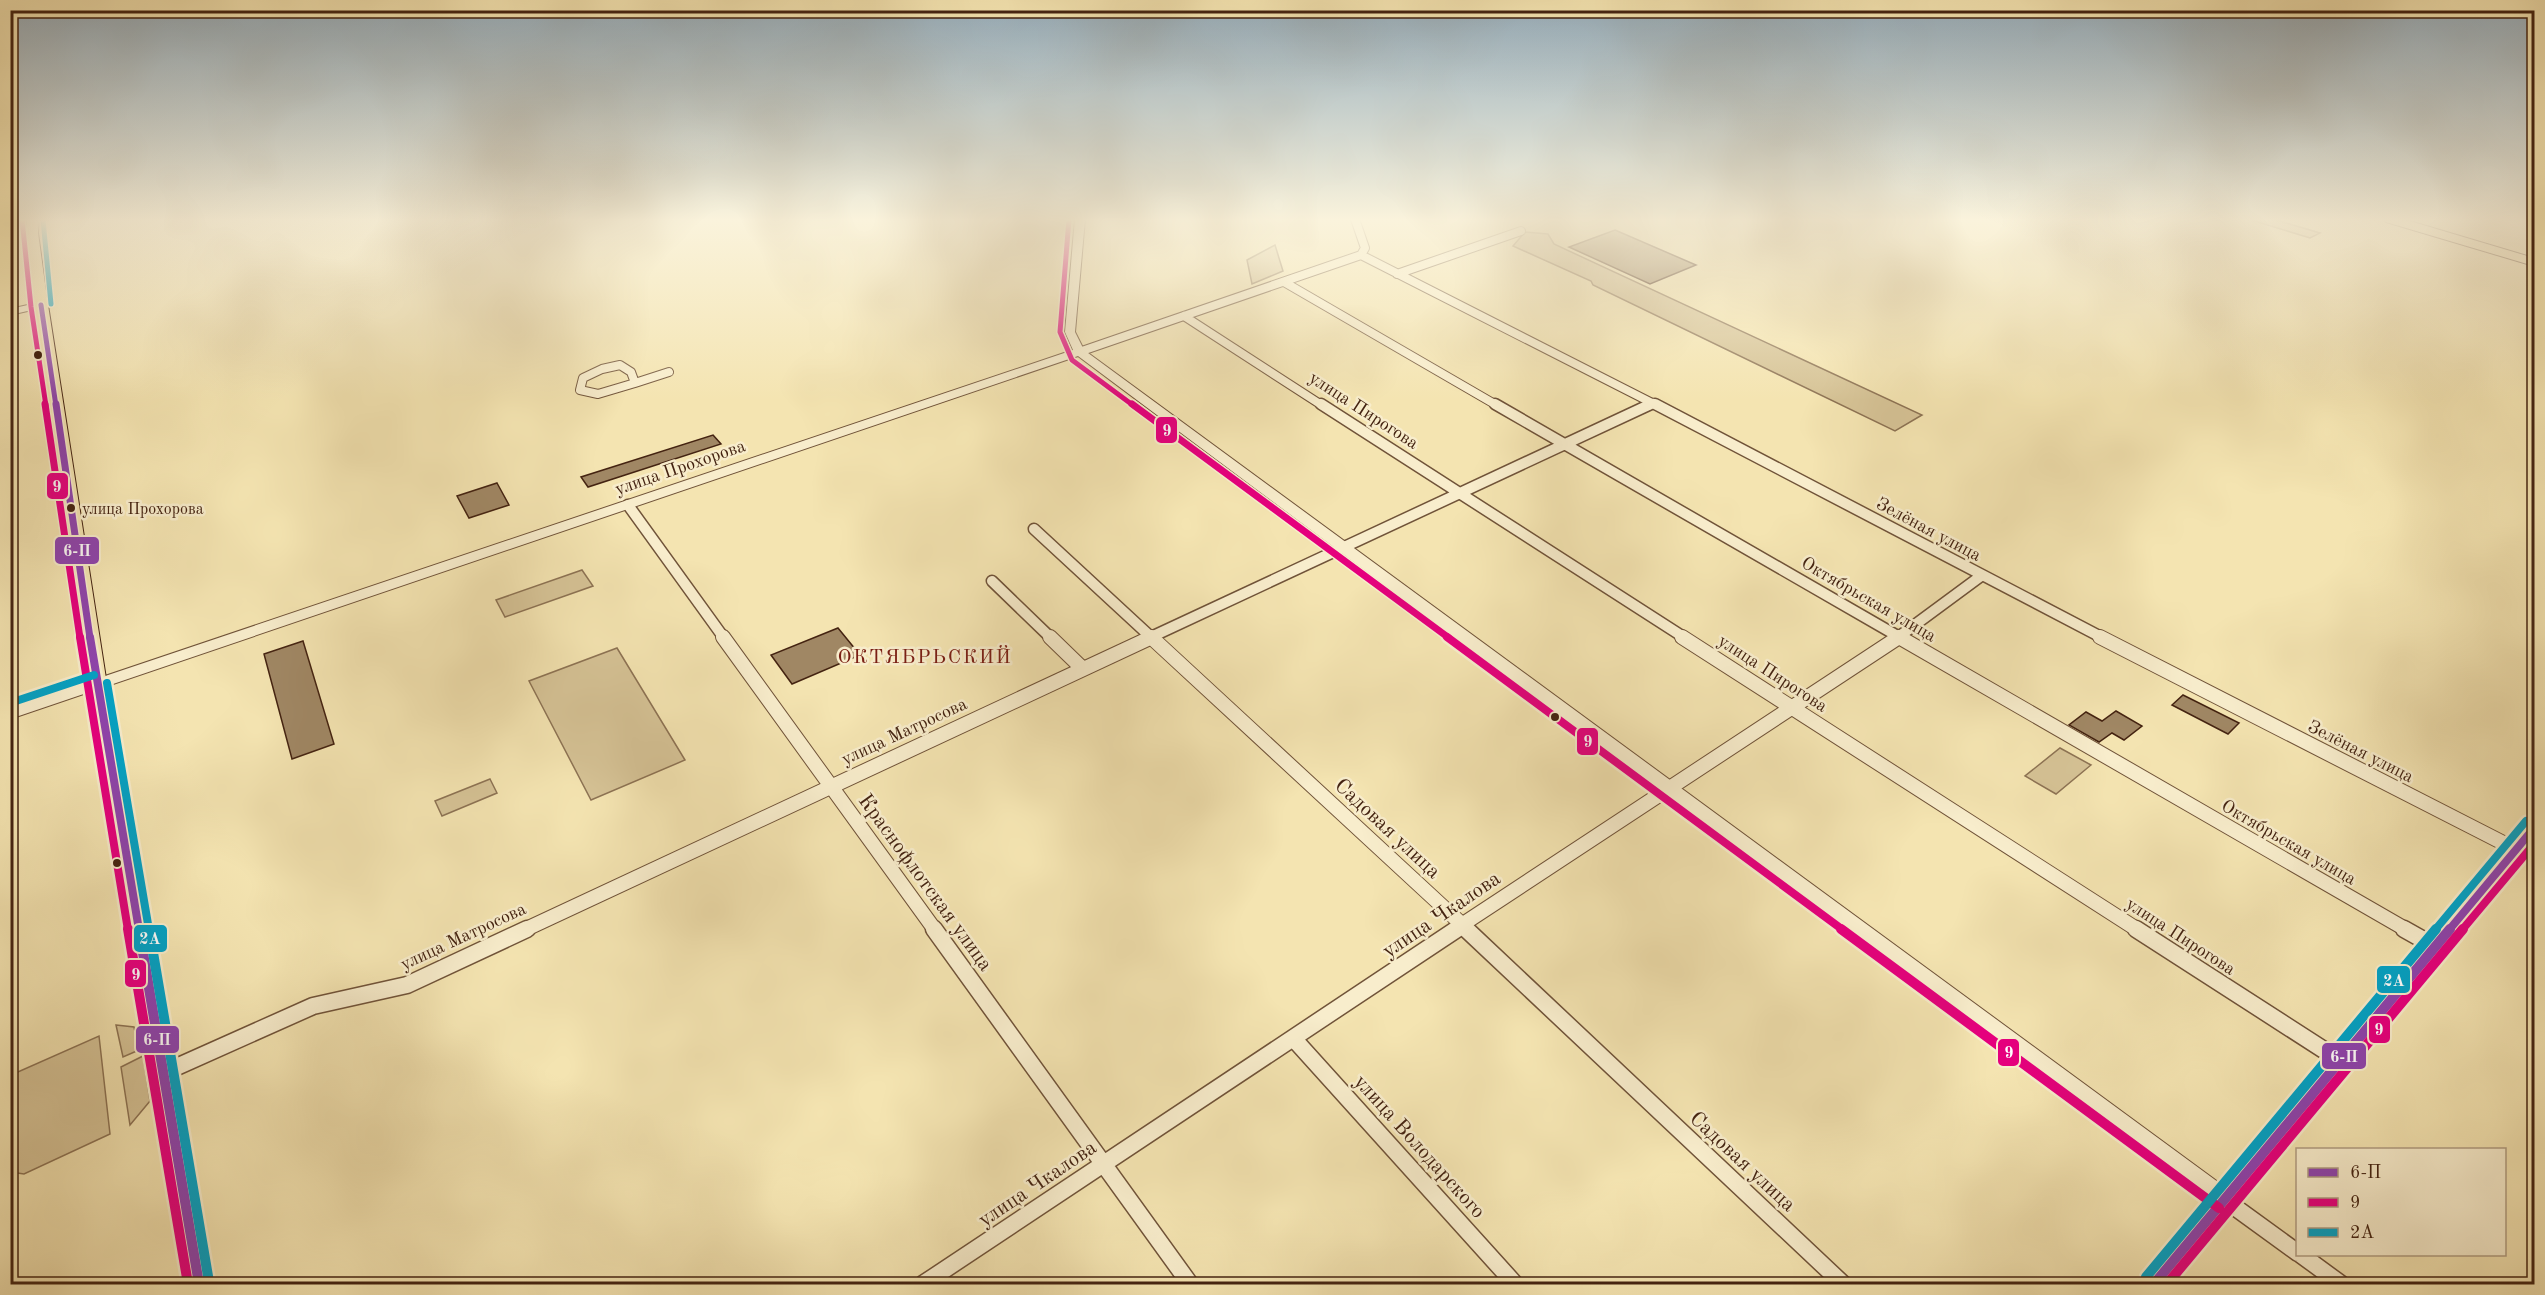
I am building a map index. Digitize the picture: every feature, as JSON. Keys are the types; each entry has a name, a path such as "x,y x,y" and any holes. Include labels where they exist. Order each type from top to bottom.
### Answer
{"main road":[{"path":"38,279 97,685 199,1284"},
{"path":"2154,1284 2535,828"}],"street":[{"path":"1075,279 1070,332 1079,352 2296,1252"},
{"name":"улица Прохорова","path":"10,714 1291,279"},
{"name":"Зелёная улица","path":"1408,279 1653,404 1981,576 2517,849"},
{"name":"Октябрьская улица","path":"1284,282 2436,947"},
{"path":"10,312 41,305"},
{"name":"улица Пирогова","path":"1184,316 2341,1060"},
{"path":"635,383 631,372 620,365 602,369 583,378 580,390 598,394 635,383 669,372"},
{"name":"улица Матросова","path":"163,1073 313,1006 407,985 1653,404"},
{"name":"Краснофлотская улица","path":"628,505 1190,1284"},
{"name":"Садовая улица","path":"1034,529 1462,925 1843,1284"},
{"name":"улица Чкалова","path":"923,1284 1791,706 1899,637 1981,576"},
{"path":"992,581 1083,669"},
{"name":"улица Володарского","path":"1293,1038 1515,1284"},
{"path":"2302,1256 2341,1284"}],"shaded area":[{"path":"1251,279 1263,279 1252,284"},
{"path":"1588,279 1630,279 1922,415 1895,431 1593,285"},
{"path":"582,570 593,586 505,617 496,600"},
{"path":"617,648 685,760 591,800 529,681"},
{"path":"2060,748 2091,765 2056,794 2025,776"},
{"path":"490,779 497,793 442,816 435,801"},
{"path":"116,1025 134,1027 139,1050 123,1057"},
{"path":"99,1036 110,1134 24,1174 11,1172 11,1075"},
{"path":"143,1056 150,1101 130,1125 121,1067"}],"building":[{"path":"1640,279 1661,279 1650,284"},
{"path":"713,435 721,444 588,487 581,477"},
{"path":"497,483 509,505 469,518 457,496"},
{"path":"838,628 860,655 792,684 771,655"},
{"path":"303,641 334,744 292,759 264,654"},
{"path":"2183,695 2239,723 2228,734 2172,705"},
{"path":"2116,711 2142,726 2124,740 2112,733 2099,742 2069,725 2086,712 2102,721"}],"transit line":[{"name":"9","path":"28,279 87,687 188,1284"},
{"name":"2А","path":"48,279 51,304"},
{"name":"9","path":"1064,279 1060,332 1072,360 2219,1208"},
{"name":"6-П","path":"41,305 97,685 199,1284"},
{"name":"2А","path":"10,703 94,675"},
{"name":"2А","path":"107,683 209,1282"},
{"name":"2А","path":"2146,1277 2526,821"},
{"name":"6-П","path":"2154,1284 2534,828"},
{"name":"9","path":"2167,1284 2534,844"}],"place":[{"name":"улица Прохорова","path":"71,508"}],"district":[{"name":"ОКТЯБРЬСКИЙ","path":"925,656"}]}
